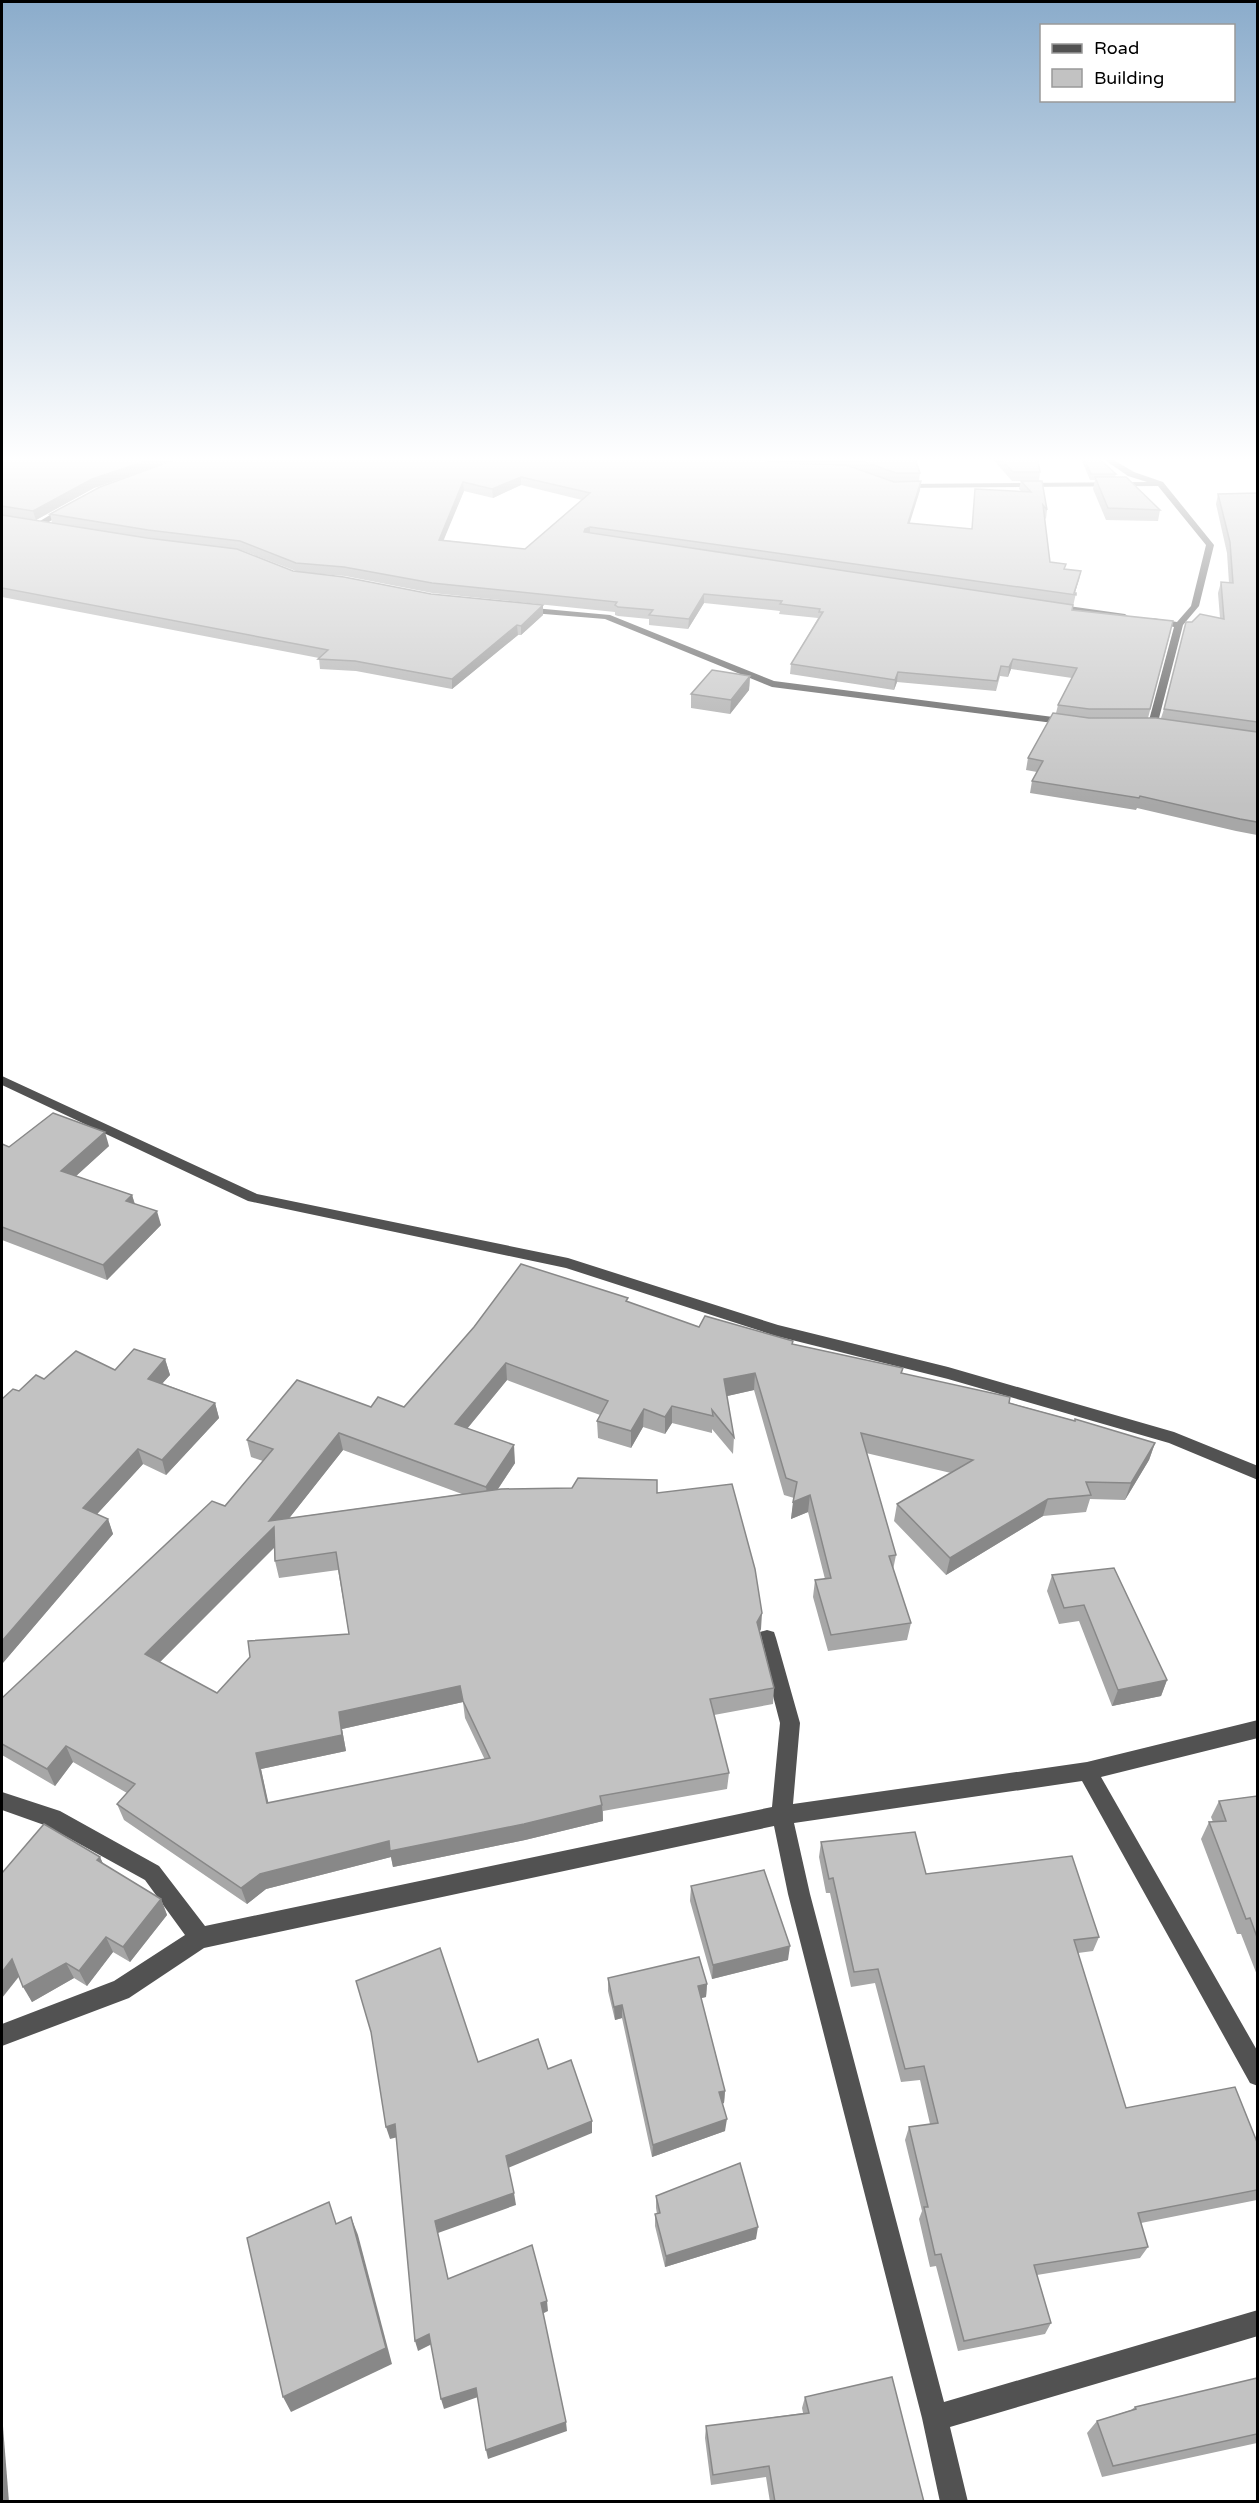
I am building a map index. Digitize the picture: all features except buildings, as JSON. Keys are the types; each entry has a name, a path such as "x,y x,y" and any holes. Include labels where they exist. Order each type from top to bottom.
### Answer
{"street":[{"path":"1153,724 1179,625 1196,606 1203,573"},
{"path":"1049,606 1132,618"},
{"path":"514,609 607,617 772,684 1077,723"},
{"path":"1144,620 1179,625"},
{"path":"1142,724 1173,727"},
{"path":"2,1080 254,1198 568,1263 776,1330 948,1374 1174,1438 1257,1473"},
{"path":"767,1638 790,1724 782,1815 799,1894 935,2418 954,2502"},
{"path":"2,2035 121,1990 200,1938 782,1815 1087,1771 1257,1729"},
{"path":"1087,1771 1257,2075"},
{"path":"2,1802 53,1818 152,1873 200,1938"},
{"path":"935,2418 1257,2323"}]}
